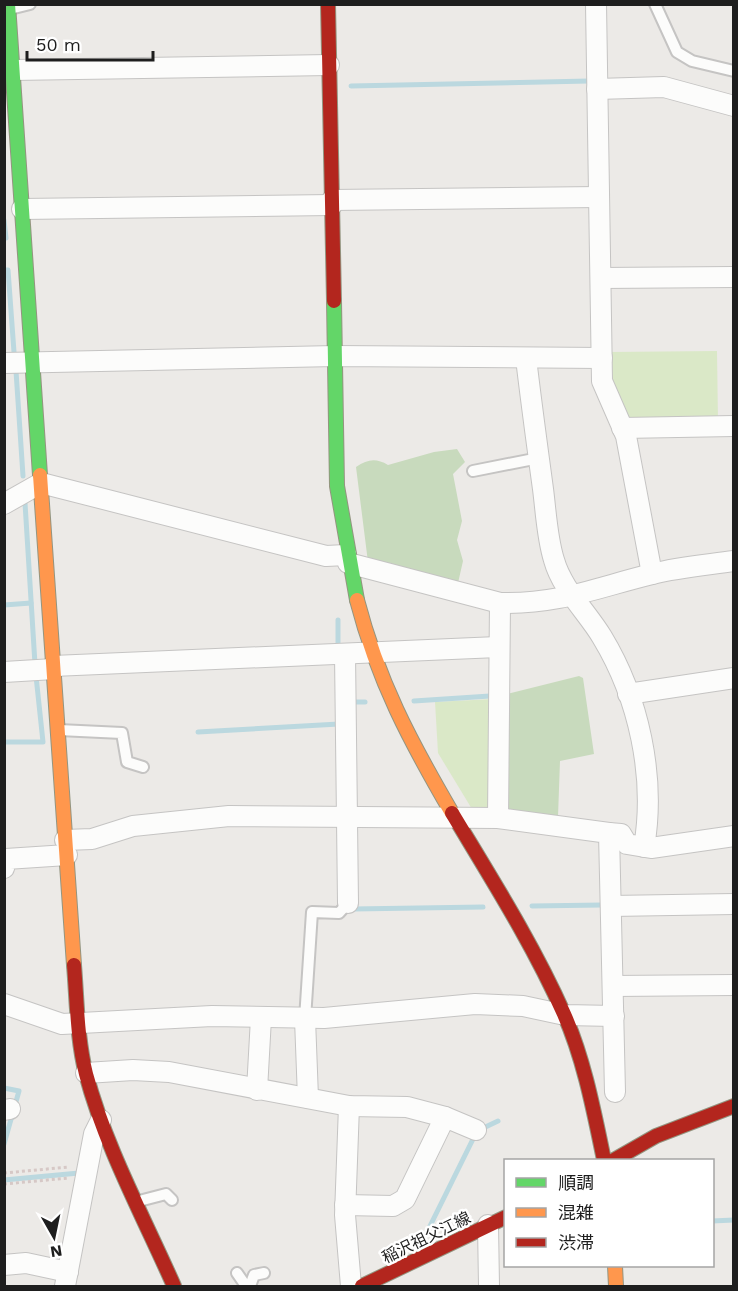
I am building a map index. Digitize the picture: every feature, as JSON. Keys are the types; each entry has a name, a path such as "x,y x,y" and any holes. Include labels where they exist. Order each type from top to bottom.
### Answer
{"street":[{"path":"328,4 337,486 347,559 372,653 387,694 413,746 520,927 565,1015 590,1095 604,1159"},
{"path":"596,4 602,381 622,428 652,574"},
{"path":"7,8 13,70 12,171 22,209 78,1022 86,1072 101,1120 174,1287"},
{"path":"13,70 329,65"},
{"path":"597,88 664,87 734,106"},
{"path":"22,209 599,197"},
{"path":"601,278 734,277"},
{"path":"4,363 335,356 602,358"},
{"path":"526,358 554,562 573,596 603,638 628,694 641,738 648,786 648,823 644,847"},
{"path":"622,428 734,426"},
{"path":"4,504 41,483 326,556 347,559 500,603 543,602 652,574 734,561"},
{"path":"498,818 500,603"},
{"path":"4,672 54,667 498,647"},
{"path":"345,654 348,903"},
{"path":"628,694 734,678"},
{"path":"4,868 6,859 66,848 132,826 229,816 498,818 621,834 627,844 644,847 682,846 734,836"},
{"path":"609,833 615,1092"},
{"path":"611,906 734,904"},
{"path":"613,986 734,986"},
{"path":"4,1004 62,1024 212,1016 305,1019 475,1004 523,1006 565,1015 614,1016"},
{"path":"257,1090 261,1018"},
{"path":"305,1019 308,1098"},
{"path":"86,1072 169,1072 349,1106 407,1107 445,1116 476,1130"},
{"path":"349,1106 345,1206 351,1287"},
{"path":"617,1159 656,1136 734,1106"},
{"path":"345,1206 393,1206 405,1199 445,1116"},
{"path":"4,1265 26,1263 67,1279 94,1134 101,1120"},
{"path":"489,1287 497,1221"},
{"name":"稲沢祖父江線","path":"362,1287 497,1221"},
{"path":"615,1267 616,1287"}],"lane":[{"path":"7,8 30,4"},
{"path":"655,4 677,52 692,61 734,71"},
{"path":"473,471 539,458"},
{"path":"58,730 122,733 127,762 143,767"},
{"path":"305,1019 312,912 339,913 348,903"},
{"path":"136,1201 166,1194 172,1200"},
{"path":"237,1274 248,1287 254,1275 264,1273"}],"path":[{"path":"4,1173 87,1171"},
{"path":"4,1184 87,1171"}],"green space":[{"path":"717,351 718,422 630,424 609,378 608,352"},
{"path":"457,449 465,462 453,474 462,521 457,540 463,561 458,583 368,562 356,467 368,461 376,460 388,465 434,452"},
{"path":"579,676 583,678 594,754 560,761 558,817 507,812 503,695"},
{"path":"493,699 493,813 475,814 438,753 435,702"}],"waterway":[{"path":"351,86 589,81"},
{"path":"4,220 6,238"},
{"path":"4,270 8,270 14,352"},
{"path":"16,371 23,476"},
{"path":"25,503 35,664"},
{"path":"4,605 31,603"},
{"path":"338,620 338,647"},
{"path":"4,742 43,742 36,676"},
{"path":"414,701 490,696"},
{"path":"351,702 365,702"},
{"path":"198,732 339,724"},
{"path":"532,906 602,905"},
{"path":"353,909 483,907"},
{"path":"4,1088 19,1091 4,1144"},
{"path":"430,1226 477,1131 498,1121"},
{"path":"4,1180 79,1173"},
{"path":"714,1221 734,1220"}],"traffic: fast":[{"path":"8,4 40,475"},
{"path":"334,301 337,486 357,600"}],"traffic: slow":[{"path":"40,475 74,965"},
{"path":"357,600 385,684 422,761 452,813"},
{"path":"615,1267 616,1286"}],"traffic: jam":[{"path":"328,4 334,301"},
{"path":"452,813 525,937 564,1014 583,1067 604,1159"},
{"path":"74,965 81,1047 94,1101 114,1155 174,1286"},
{"path":"616,1159 656,1136 734,1106"},
{"path":"362,1286 504,1218"}]}
